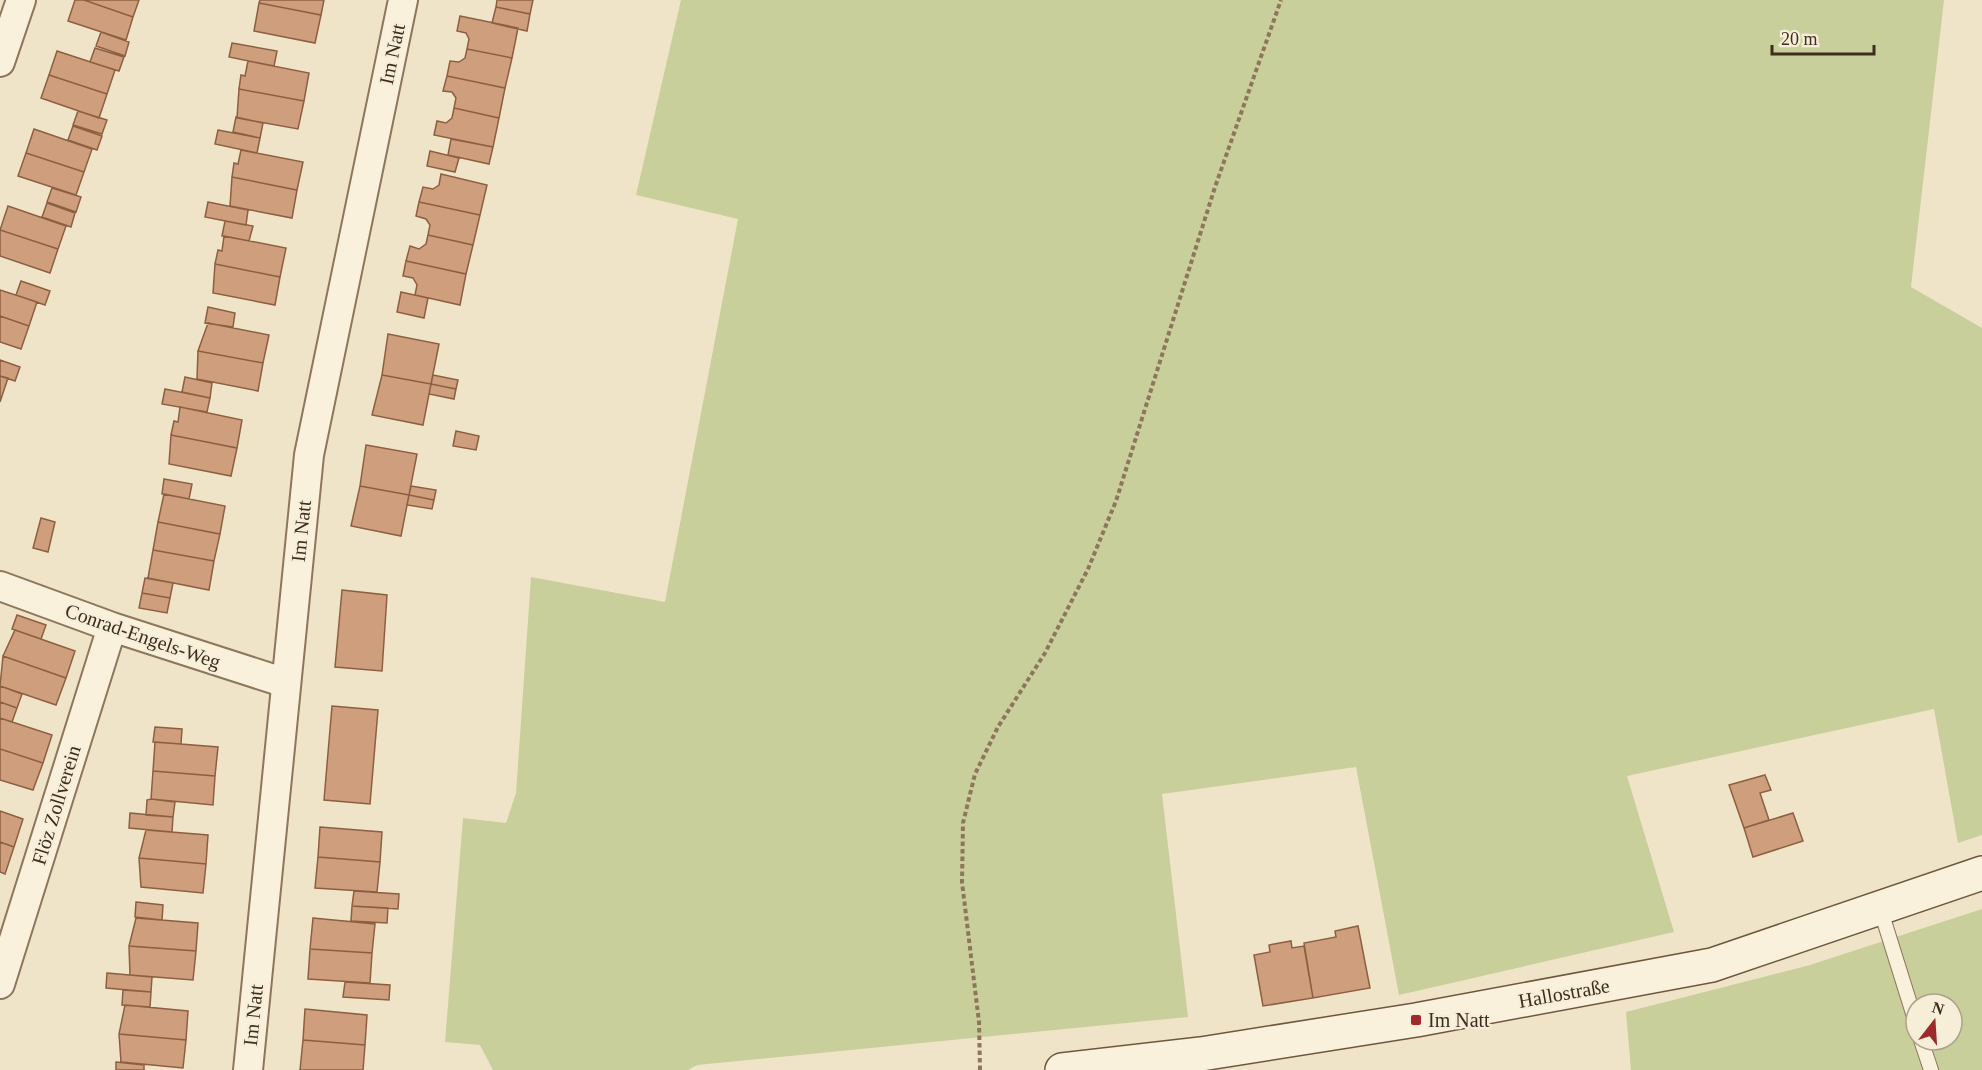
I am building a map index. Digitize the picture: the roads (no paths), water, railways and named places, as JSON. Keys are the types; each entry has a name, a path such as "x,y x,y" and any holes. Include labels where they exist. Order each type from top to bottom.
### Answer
{"main road":[{"name":"Hallostraße","path":"1062,1070 1201,1054 1384,1025 1712,965 1982,873"}],"street":[{"path":"0,62 21,0"},
{"name":"Im Natt","path":"248,1070 309,455 403,0"},
{"name":"Conrad-Engels-Weg","path":"0,586 112,627 286,683"},
{"name":"Flöz Zollverein","path":"0,984 112,627"}],"lane":[{"path":"1880,907 1906,992"},
{"path":"1925,1052 1931,1070"}],"place":[{"name":"Im Natt","path":"1416,1020"}]}
